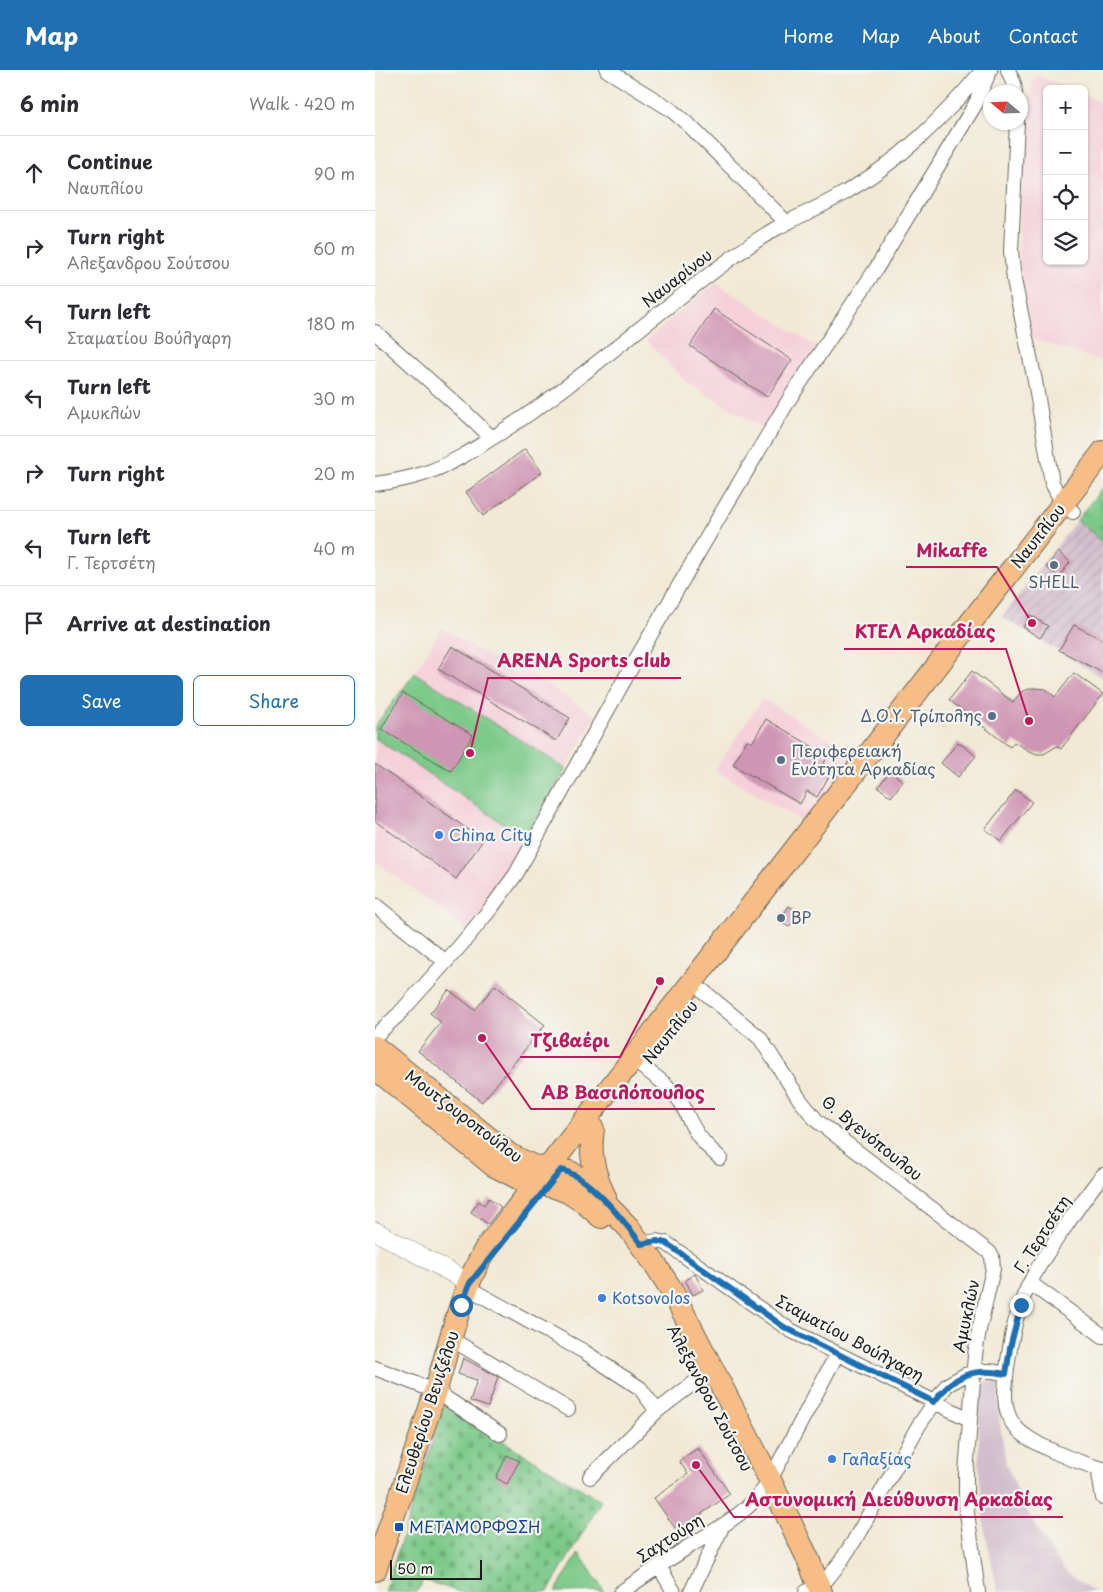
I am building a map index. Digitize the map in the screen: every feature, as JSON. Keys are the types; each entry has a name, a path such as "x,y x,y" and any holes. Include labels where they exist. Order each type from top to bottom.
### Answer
{"main road":[{"name":"Ναυπλίου","path":"469,1286 482,1255 505,1223 593,1129 703,991 1068,508 1103,452"},
{"name":"Ναυπλίου","path":"469,1286 548,1177 1068,508 1103,474"},
{"name":"Μουτζουροπούλου","path":"375,1047 510,1155 548,1177"},
{"name":"Μουτζουροπούλου","path":"375,1068 493,1165 522,1180 548,1177"},
{"path":"593,1129 591,1151 593,1165 612,1209"},
{"path":"493,1165 509,1184 510,1206 505,1223"},
{"name":"Αλεξανδρου Σούτσου","path":"548,1177 578,1176 612,1209 641,1244 671,1289 765,1487"},
{"name":"Αλεξανδρου Σούτσου","path":"548,1177 585,1203 606,1222 657,1295 699,1379 803,1548 813,1590"},
{"name":"Ελευθερίου Βενιζέλου","path":"375,1570 469,1286"}],"street":[{"path":"607,70 670,109 787,223"},
{"name":"Ναυαρίνου","path":"375,484 425,474 492,438 554,396 725,263 774,230 846,192 891,162 917,141 947,111 983,70"},
{"path":"375,1036 398,1015 446,962 492,907 524,860 722,512 790,398 876,268 976,103 991,70"},
{"path":"1008,70 1014,85"},
{"path":"1017,130 1011,250 1014,280 1035,381 1052,483 1068,508"},
{"path":"375,332 492,438"},
{"path":"375,906 446,962"},
{"name":"Θ. Βγενόπουλου","path":"703,991 760,1038 800,1100 817,1121 992,1256"},
{"path":"642,1067 669,1087 681,1102 700,1139 719,1158"},
{"name":"Γ. Τερτσέτη","path":"1006,1374 1014,1330 1030,1283 1048,1252 1103,1175"},
{"path":"375,1231 583,1351 640,1388 657,1411"},
{"name":"Σταματίου Βούλγαρη","path":"641,1244 657,1241 666,1243 784,1327 969,1419"},
{"name":"Αμυκλών","path":"813,1590 833,1572 854,1541 909,1442 934,1402 953,1381 972,1373 979,1330 993,1270 992,1256"},
{"path":"1030,1283 1103,1336"},
{"path":"451,1339 568,1408"},
{"name":"Σαχτούρη","path":"621,1592 745,1508 765,1487 837,1354"},
{"path":"375,1368 435,1391 500,1434"},
{"path":"978,1592 966,1505 972,1373 992,1371 1006,1374 1006,1407 1012,1422 1018,1430 1032,1441 1048,1449 1100,1468 1098,1478 1103,1498"},
{"path":"590,1477 657,1411 699,1379"},
{"path":"691,1592 723,1524"},
{"path":"659,1566 673,1592"}],"shaded area":[{"path":"1035,74 1060,85 1043,85 1043,265 1088,265 1088,97 1103,104 1103,362 1031,338 1019,254 1019,220 1026,130 1028,130 1029,99"},
{"path":"716,283 819,348 766,430 686,382 646,340"},
{"path":"1077,520 1103,542 1103,678 1002,617"},
{"path":"441,628 516,673 527,672 596,716 566,769 415,673"},
{"path":"762,699 857,755 805,823 715,770"},
{"path":"375,738 525,838 526,844 503,885 467,929 375,861"},
{"path":"979,1381 998,1382 999,1416 1006,1464 1024,1506 1052,1553 1066,1572 1094,1592 998,1592 984,1526 979,1469"}],"green space":[{"path":"1103,487 1103,542 1077,520"},
{"path":"415,673 566,769 525,838 375,738 375,726"},
{"path":"444,1405 601,1501 548,1592 460,1592 423,1580 417,1592 385,1592"},
{"path":"579,1553 604,1591 555,1592"}],"building":[{"path":"714,309 792,360 767,397 690,346"},
{"path":"525,449 542,472 483,516 466,492"},
{"path":"1058,552 1070,562 1059,577 1046,567"},
{"path":"1030,615 1048,626 1040,638 1023,627"},
{"path":"1074,625 1103,640 1103,673 1059,650"},
{"path":"452,646 570,718 556,741 438,669"},
{"path":"972,671 1013,702 1021,692 1032,688 1046,689 1055,697 1074,673 1103,694 1061,749 1057,746 1044,754 1037,754 1014,742 1010,747 949,700"},
{"path":"403,693 473,735 451,771 381,729"},
{"name":"Περιφερειακή Ενότητα Αρκαδίας","path":"766,719 828,756 823,765 832,771 817,797 807,791 800,804 733,765 747,740 752,743"},
{"path":"958,742 976,756 958,777 941,763"},
{"path":"375,764 483,840 456,879 375,821"},
{"path":"890,771 903,781 891,797 878,787"},
{"path":"1016,790 1032,802 1001,841 985,829"},
{"path":"789,906 798,913 789,927 779,921"},
{"path":"495,985 545,1025 482,1102 418,1051 441,1022 430,1013 449,990 475,1010"},
{"path":"489,1198 501,1207 488,1224 471,1212 479,1201 484,1205"},
{"path":"695,1274 703,1290 693,1295 685,1280"},
{"path":"463,1358 498,1377 488,1407 470,1401 477,1380 458,1374"},
{"path":"698,1448 730,1494 677,1531 654,1498 688,1474 679,1461"},
{"path":"507,1455 519,1461 507,1484 496,1478"}],"place":[{"name":"SHELL","path":"1054,565"},
{"name":"Mikaffe","path":"1032,623"},
{"name":"Δ.Ο.Υ. Τρίπολης","path":"992,716"},
{"name":"ΚΤΕΛ Αρκαδίας","path":"1029,721"},
{"name":"ARENA Sports club","path":"470,753"},
{"name":"Περιφερειακή Ενότητα Αρκαδίας","path":"781,760"},
{"name":"China City","path":"439,835"},
{"name":"BP","path":"781,918"},
{"name":"Τζιβαέρι","path":"660,981"},
{"name":"ΑΒ Βασιλόπουλος","path":"482,1038"},
{"name":"Kotsovolos","path":"602,1298"},
{"name":"Γαλαξίας","path":"832,1459"},
{"name":"Αστυνομική Διεύθυνση Αρκαδίας","path":"696,1465"},
{"name":"ΜΕΤΑΜΟΡΦΩΣΗ","path":"399,1527"}],"route":[{"path":"461,1305 470,1283 561,1170 578,1176 595,1191 641,1244 657,1241 666,1243 784,1327 934,1402 947,1386 965,1375 980,1371 1006,1374 1010,1348 1021,1305"}]}
